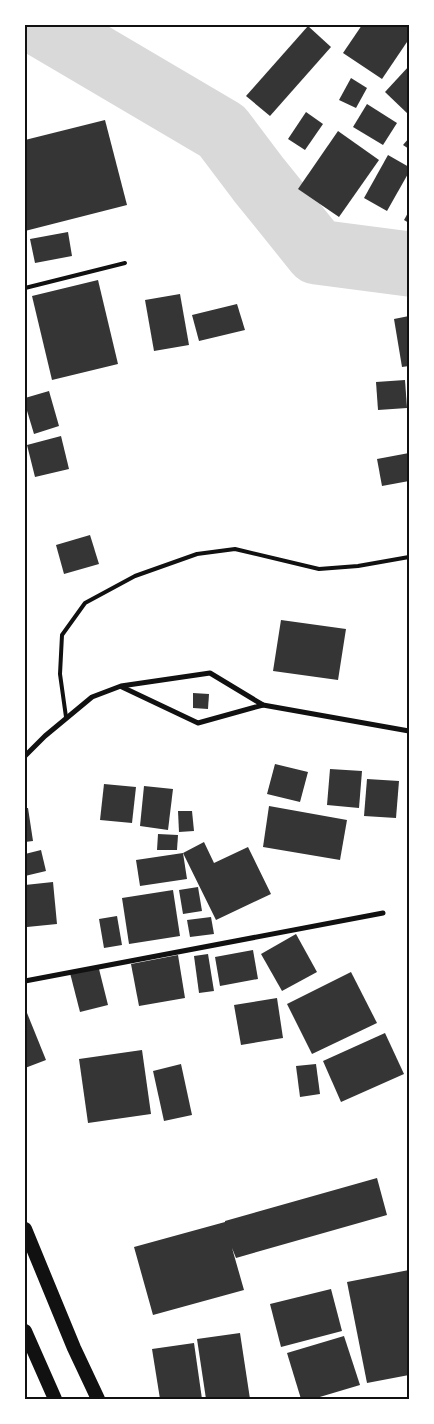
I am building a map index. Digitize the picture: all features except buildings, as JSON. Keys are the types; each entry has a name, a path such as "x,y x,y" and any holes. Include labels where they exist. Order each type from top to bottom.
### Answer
{"highway":[{"path":"25,1229 74,1348 98,1399"},
{"path":"25,1331 55,1399"}],"street":[{"path":"25,756 44,736 92,697 121,686 210,673 263,705 409,731"},
{"path":"121,686 198,724 263,705"},
{"path":"25,981 383,913"}],"lane":[{"path":"25,288 125,262"},
{"path":"66,717 60,674 62,635 85,603 135,576 197,554 235,549 319,569 358,566 409,557"}],"waterway":[{"path":"42,25 222,131 317,252 409,264"}]}
